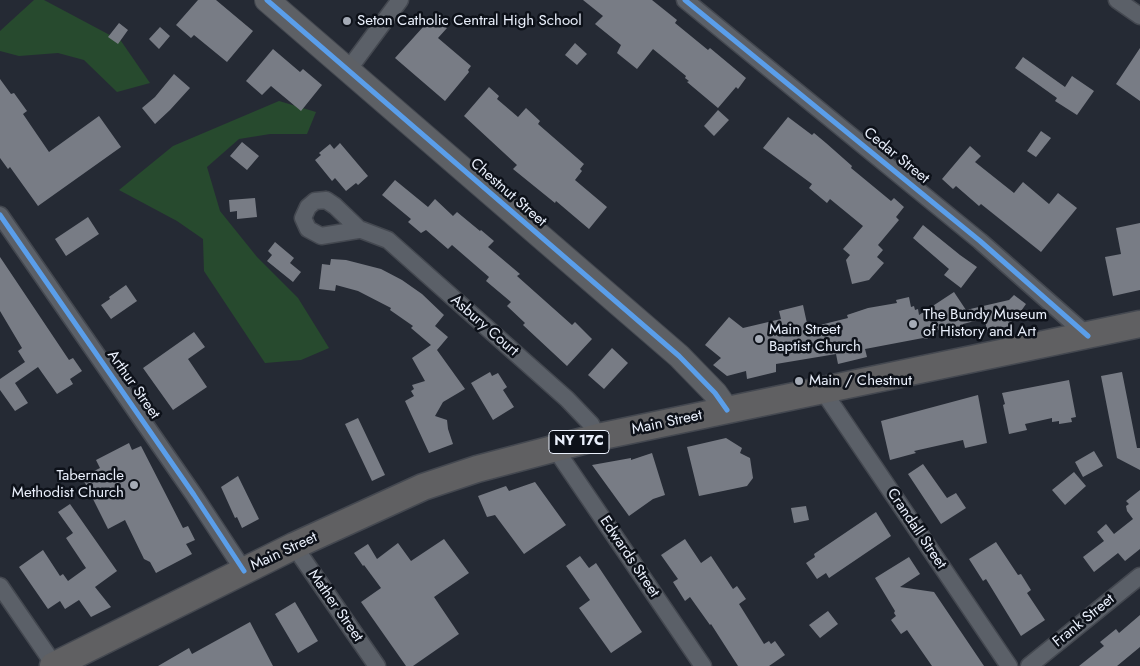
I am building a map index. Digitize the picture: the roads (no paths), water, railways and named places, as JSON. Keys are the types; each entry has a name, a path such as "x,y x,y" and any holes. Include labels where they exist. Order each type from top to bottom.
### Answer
{"main road":[{"name":"Main Street","path":"54,666 294,546 423,487 476,469 598,437 1140,324"}],"street":[{"name":"Chestnut Street","path":"267,0 679,356 710,387 727,410"},
{"path":"348,70 400,0"},
{"name":"Cedar Street","path":"685,0 980,240 1088,336"},
{"path":"1118,0 1140,16"},
{"name":"Arthur Street","path":"0,215 194,495 244,571"},
{"name":"Asbury Court","path":"359,229 388,240 568,399 591,424 598,437"},
{"name":"Crandall Street","path":"822,391 1009,666"},
{"name":"Edwards Street","path":"554,447 703,666"},
{"name":"Mather Street","path":"294,546 377,666"},
{"name":"Frank Street","path":"1029,666 1140,576"},
{"path":"0,586 54,666"}],"place":[{"name":"Seton Catholic Central High School","path":"347,21"},
{"name":"The Bundy Museum of History and Art","path":"913,324"},
{"name":"Main Street Baptist Church","path":"759,339"},
{"name":"Main / Chestnut","path":"799,381"},
{"name":"Tabernacle Methodist Church","path":"134,485"}]}
